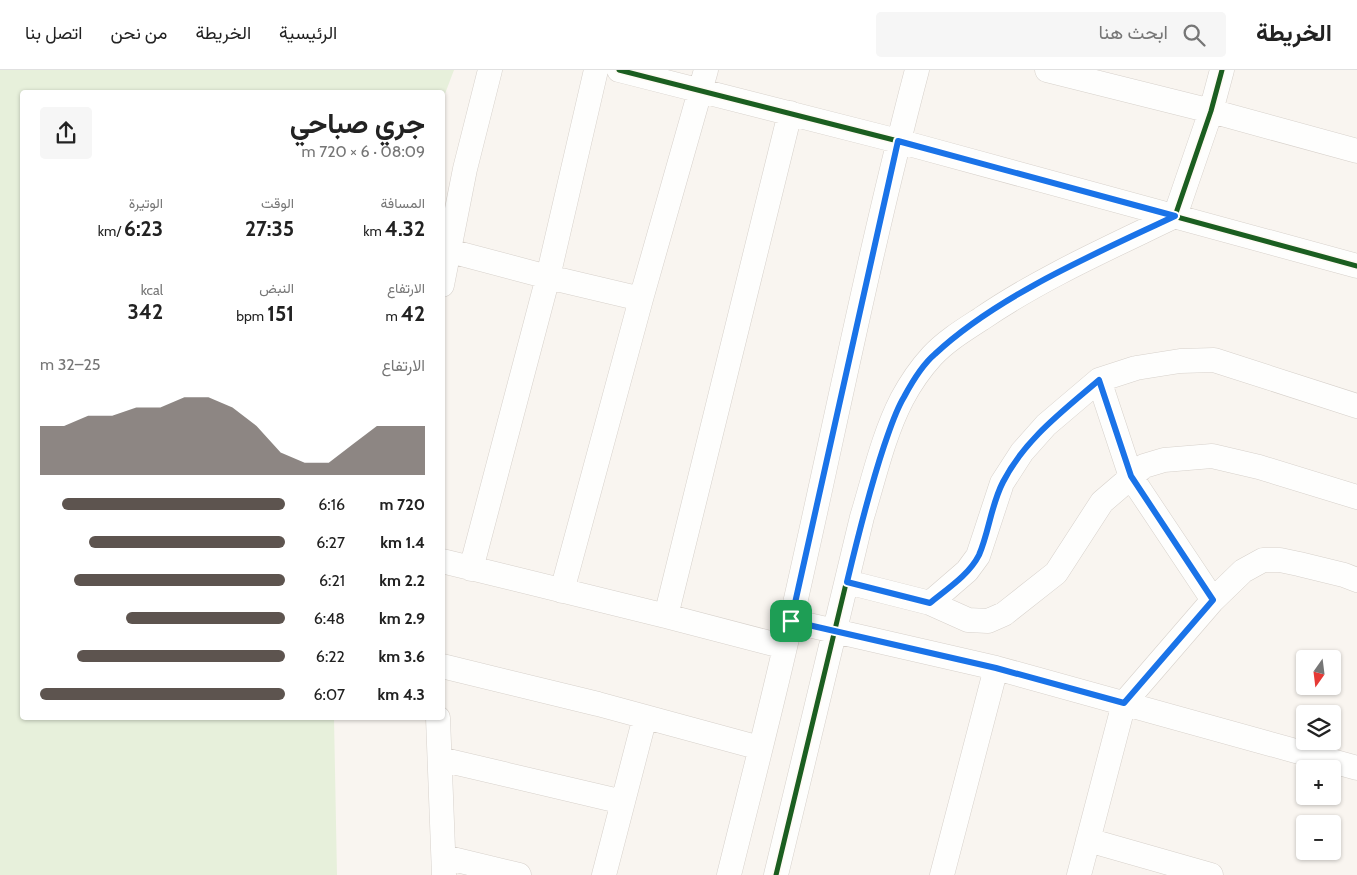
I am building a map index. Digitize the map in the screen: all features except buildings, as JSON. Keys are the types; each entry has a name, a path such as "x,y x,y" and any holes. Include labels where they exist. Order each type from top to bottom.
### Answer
{"street":[{"path":"445,272 465,169 490,70"},
{"path":"471,569 548,278 596,70"},
{"path":"619,70 703,80 790,114 898,141 1357,266"},
{"path":"729,875 785,647 898,141 917,70"},
{"path":"1047,70 1211,110 1357,151"},
{"path":"776,875 862,517 893,419 902,398 933,355 958,334 996,308 1035,285 1175,216 1211,110 1222,70"},
{"path":"562,591 641,299 703,80"},
{"path":"666,616 790,114"},
{"path":"450,251 548,278 641,299"},
{"path":"930,603 967,571 978,556 1002,483 1022,452 1046,425 1099,380 1136,368 1180,361 1214,360 1357,406"},
{"path":"1099,380 1131,476 1213,600"},
{"path":"847,582 930,603 968,620 988,621 1004,614 1056,573 1102,502 1144,466 1164,460 1212,456 1259,467 1357,497"},
{"path":"1079,875 1124,703 1213,600 1242,571 1263,560 1290,562 1357,580"},
{"path":"445,562 785,647"},
{"path":"791,621 996,668 1357,768"},
{"path":"445,667 760,748"},
{"path":"942,875 996,668"},
{"path":"604,875 645,717"},
{"path":"438,720 444,866 519,875"},
{"path":"440,759 623,802"},
{"path":"1088,840 1212,875"}],"green space":[{"path":"0,70 454,70 445,94 445,90 20,90 20,720 334,720 337,875 0,875"}],"cycle path":[{"path":"619,70 898,141 1357,266"},
{"path":"776,875 862,517 884,442 905,393 932,356 968,327 1051,277 1175,216 1211,111 1222,70"}],"route":[{"path":"898,141 1175,216 1035,285 996,308 958,334 933,355 902,398 893,419 862,517 847,582 930,603 967,571 978,556 1002,483 1022,452 1046,425 1099,380 1131,476 1213,600 1124,703 996,668 791,621 898,141"}]}
